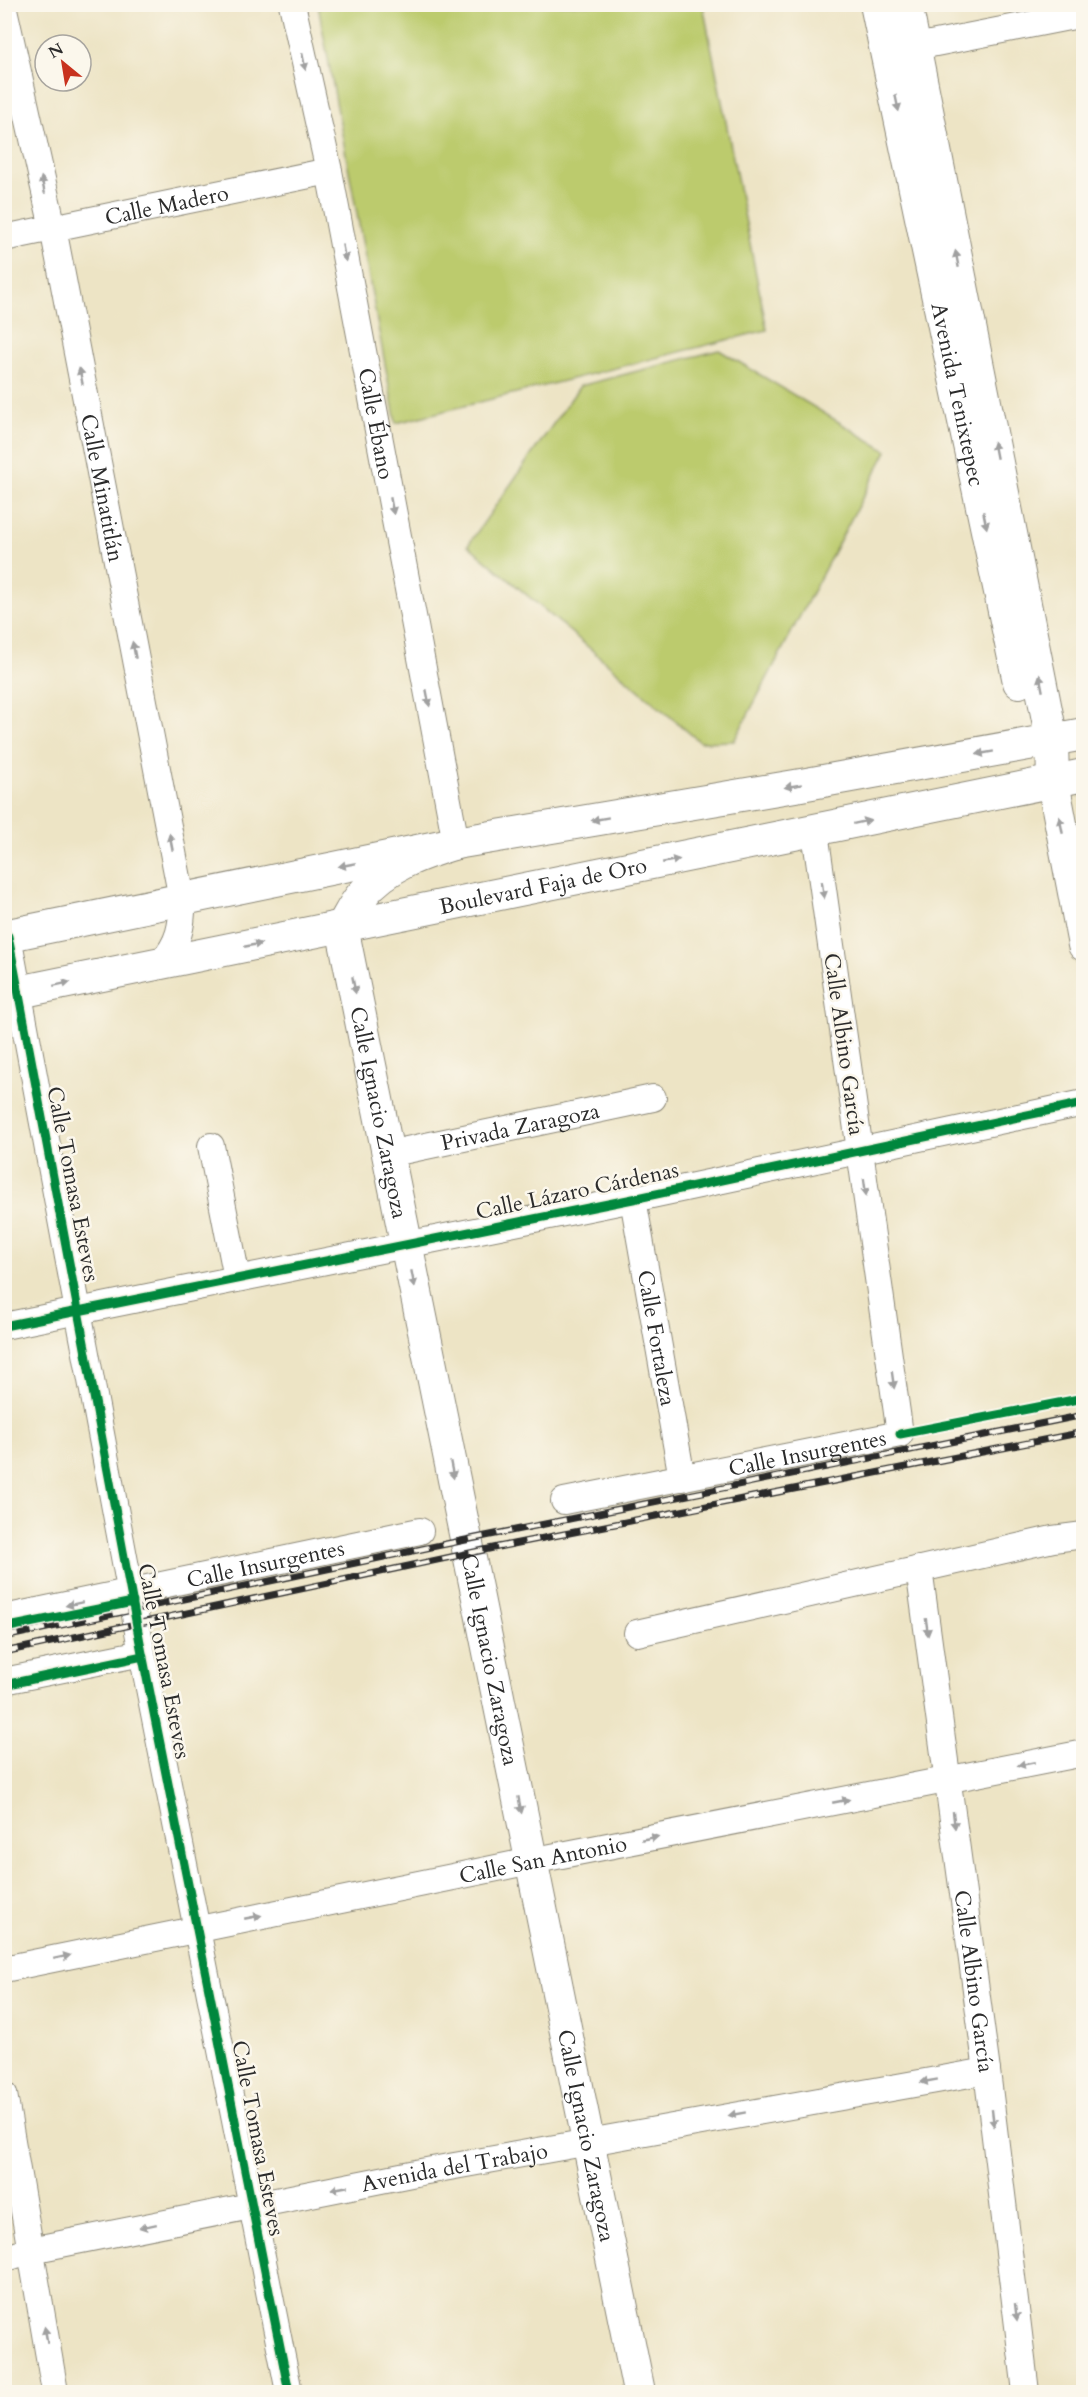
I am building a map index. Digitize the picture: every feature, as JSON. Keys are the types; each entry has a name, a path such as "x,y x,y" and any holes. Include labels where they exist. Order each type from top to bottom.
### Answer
{"main road":[{"name":"Avenida Tenixtepec","path":"876,4 900,50 1042,742 1046,783 1083,945"},
{"name":"Avenida Tenixtepec","path":"900,50 906,4"},
{"path":"6,936 456,843 1083,734"},
{"name":"Boulevard Faja de Oro","path":"12,994 1083,776"},
{"path":"342,927 361,895 387,870 419,854 456,843"},
{"name":"Calle Ignacio Zaragoza","path":"342,927 639,2392"}],"street":[{"name":"Calle Ébano","path":"292,4 328,171 456,843"},
{"name":"Calle Minatitlán","path":"4,9 52,228 182,899 182,919 178,938 172,951 162,962"},
{"path":"900,50 1083,14"},
{"name":"Calle Madero","path":"4,238 328,171"},
{"name":"Calle Albino García","path":"815,832 900,1434"},
{"name":"Calle Tomasa Esteves","path":"6,936 12,994 78,1310 142,1653 289,2392"},
{"name":"Privada Zaragoza","path":"388,1154 653,1098"},
{"name":"Calle Lázaro Cárdenas","path":"4,1326 633,1199 1083,1103"},
{"path":"211,1146 237,1278"},
{"name":"Calle Fortaleza","path":"633,1199 682,1478"},
{"name":"Calle Insurgentes","path":"564,1501 900,1434"},
{"name":"Calle Insurgentes","path":"4,1618 420,1531"},
{"path":"637,1633 1053,1539 1083,1535"},
{"name":"Calle Albino García","path":"919,1569 987,2071 1026,2392"},
{"path":"4,1681 142,1653"},
{"name":"Calle San Antonio","path":"4,1970 197,1928 1083,1753"},
{"name":"Avenida del Trabajo","path":"4,2259 31,2250 252,2204 588,2141 987,2071"},
{"path":"4,2094 56,2392"},
{"path":"4,2241 11,2240 31,2250"}],"green space":[{"path":"318,5 703,5 767,330 396,423"},
{"path":"719,350 887,451 734,741 700,742 468,545 580,386"}],"railway":[{"path":"4,1637 436,1546 1084,1415"},
{"path":"4,1652 498,1547 1084,1432"}],"cycle path":[{"path":"8,936 142,1653 289,2392"},
{"path":"4,1326 633,1199 1084,1103"},
{"path":"900,1434 1084,1398"},
{"path":"4,1628 133,1602"},
{"path":"4,1685 143,1656"}]}
